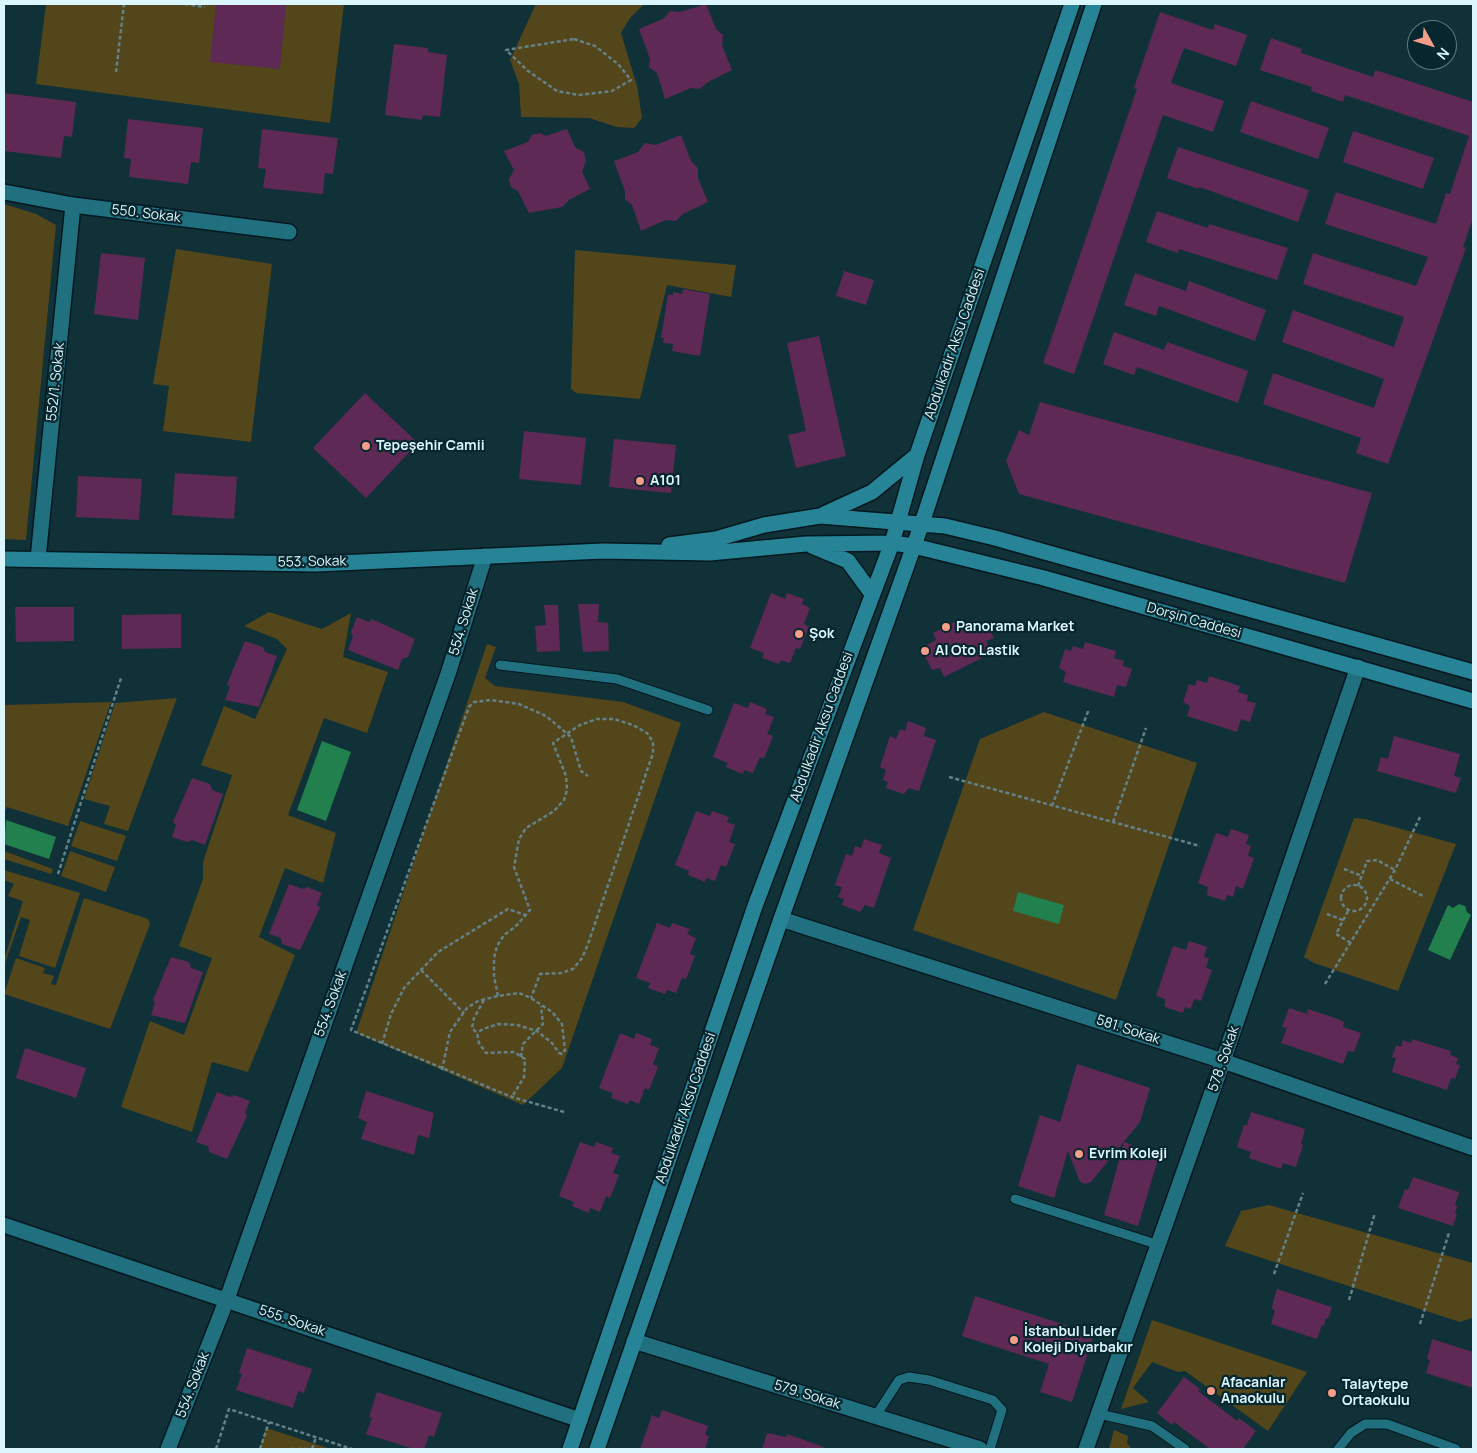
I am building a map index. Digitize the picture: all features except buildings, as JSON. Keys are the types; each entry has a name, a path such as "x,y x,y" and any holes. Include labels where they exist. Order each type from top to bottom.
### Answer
{"main road":[{"name":"Abdulkadir Aksu Caddesi","path":"570,1449 755,906 892,543 916,455 1072,4"},
{"name":"Abdulkadir Aksu Caddesi","path":"597,1449 781,919 922,523 1094,4"},
{"path":"620,551 716,538 764,524 820,516 865,496 880,487 916,455"},
{"name":"Dorşin Caddesi","path":"820,516 922,523 995,538 1473,672"},
{"name":"Dorşin Caddesi","path":"620,551 710,553 806,544 892,543 914,546 1044,578 1358,667 1473,702"},
{"path":"806,544 848,561 872,594"},
{"name":"553. Sokak","path":"4,559 316,564 620,551"}],"street":[{"name":"550. Sokak","path":"4,192 73,205 289,232"},
{"name":"552/1. Sokak","path":"38,559 73,205"},
{"name":"554. Sokak","path":"168,1449 227,1299 448,674 485,556"},
{"name":"578. Sokak","path":"1086,1449 1224,1061 1358,667"},
{"name":"581. Sokak","path":"781,919 1224,1061 1473,1148"},
{"name":"555. Sokak","path":"4,1225 580,1420"},
{"name":"579. Sokak","path":"634,1341 980,1449"}],"lane":[{"path":"500,665 617,679 708,710"},
{"path":"1015,1198 1158,1245"},
{"path":"875,1417 899,1380 909,1377 929,1380 993,1400 1002,1410 990,1449"},
{"path":"1099,1414 1152,1426 1185,1449"},
{"path":"1338,1449 1351,1433 1365,1424 1387,1424 1456,1449"}],"path":[{"path":"116,72 124,4"},
{"path":"185,4 206,7"},
{"path":"574,39 595,46 618,64 631,80 612,91 579,95 557,91 528,71 504,49 574,39"},
{"path":"58,874 121,678"},
{"path":"564,1112 512,1097 442,1070 351,1030 469,707 474,702 491,700 519,704 546,716 567,732 581,771 588,776"},
{"path":"1052,806 1089,709"},
{"path":"498,996 494,976 494,958 498,946 504,935 516,926 530,910 514,867 515,852 519,839 526,828 554,811 564,800 567,790 566,776 553,743 567,732 597,719 614,720 633,725 647,733 653,742 653,753 582,958 573,969 561,973 540,974 531,998"},
{"path":"1113,822 1146,728"},
{"path":"949,777 1200,846"},
{"path":"1325,984 1390,879 1420,817"},
{"path":"1358,886 1367,861 1377,860 1395,870"},
{"path":"1344,869 1362,876"},
{"path":"1390,879 1423,896"},
{"path":"1348,886 1358,886 1366,894 1366,904 1358,911 1348,910 1341,902 1342,893 1348,886"},
{"path":"1366,904 1372,908"},
{"path":"382,1044 390,1014 404,988 438,952 508,909 525,914"},
{"path":"1348,910 1336,934 1351,943"},
{"path":"1327,914 1344,920"},
{"path":"421,970 464,1013"},
{"path":"442,1070 450,1032 464,1013 478,1001 498,996 519,993 541,1005 562,1024 566,1042 565,1050 562,1054 555,1050 552,1043 537,1031 506,1024 491,1026 477,1033"},
{"path":"485,999 474,1018 472,1028 477,1033 479,1043 486,1053 514,1052 525,1059 524,1077 512,1097"},
{"path":"522,1057 523,1044 537,1031 544,1019 541,1005"},
{"path":"1274,1274 1303,1193"},
{"path":"1349,1300 1375,1213"},
{"path":"1420,1324 1449,1234"},
{"path":"216,1449 229,1409 352,1449"},
{"path":"260,1449 269,1422"},
{"path":"290,1449 311,1449 316,1438"}],"shaded area":[{"path":"46,4 344,4 330,123 36,84"},
{"path":"536,4 644,4 630,18 621,33 637,86 642,118 634,128 617,127 589,118 521,117 519,84 510,60"},
{"path":"4,204 36,214 56,225 26,540 4,539"},
{"path":"176,249 272,264 251,442 163,431 169,386 153,384"},
{"path":"575,250 736,265 731,297 667,285 640,399 576,393 571,389"},
{"path":"269,612 322,629 351,613 343,657 388,672 367,733 324,718 288,815 336,833 323,883 285,868 259,937 295,955 248,1072 212,1062 192,1132 121,1107 150,1021 184,1035 212,958 179,946 203,879 203,862 232,775 201,765 224,706 255,719 287,649 277,639 244,626"},
{"path":"487,644 496,647 485,678 495,686 623,702 681,723 562,1068 523,1105 356,1033"},
{"path":"177,698 128,831 104,824 110,806 84,799 115,703"},
{"path":"111,702 68,826 7,807 4,813 4,705"},
{"path":"1044,712 1197,763 1116,1000 913,930 980,739"},
{"path":"322,741 351,752 326,821 297,810"},
{"path":"1354,818 1365,819 1456,844 1398,991 1314,963 1304,957"},
{"path":"6,820 56,837 49,859 4,844"},
{"path":"80,821 126,836 117,861 71,846"},
{"path":"4,851 53,869 51,874 4,859"},
{"path":"70,851 115,867 106,892 61,876"},
{"path":"4,870 80,893 55,968 19,956 30,920 21,917 4,966 4,960 23,901 8,896 14,884 4,880"},
{"path":"1018,892 1064,905 1059,924 1013,911"},
{"path":"84,898 148,919 150,924 110,1029 4,994 16,958 45,968 43,973 54,976 51,984 56,985"},
{"path":"1459,904 1465,906 1467,912 1471,915 1450,960 1428,950 1448,905 1453,908"},
{"path":"1269,1205 1473,1263 1472,1318 1460,1322 1225,1246 1241,1211"},
{"path":"1152,1320 1307,1372 1268,1431 1185,1371 1178,1372 1152,1362 1133,1388 1149,1402 1121,1409"},
{"path":"266,1428 331,1449 259,1449"},
{"path":"1114,1430 1128,1436 1127,1443 1132,1449 1109,1449"}],"place":[{"name":"Tepeşehir Camii","path":"366,446"},
{"name":"A101","path":"640,481"},
{"name":"Panorama Market","path":"946,627"},
{"name":"Şok","path":"799,634"},
{"name":"Al Oto Lastik","path":"925,651"},
{"name":"Evrim Koleji","path":"1079,1154"},
{"name":"İstanbul Lider Koleji Diyarbakır","path":"1014,1340"},
{"name":"Afacanlar Anaokulu","path":"1211,1391"},
{"name":"Talaytepe Ortaokulu","path":"1332,1393"}]}
